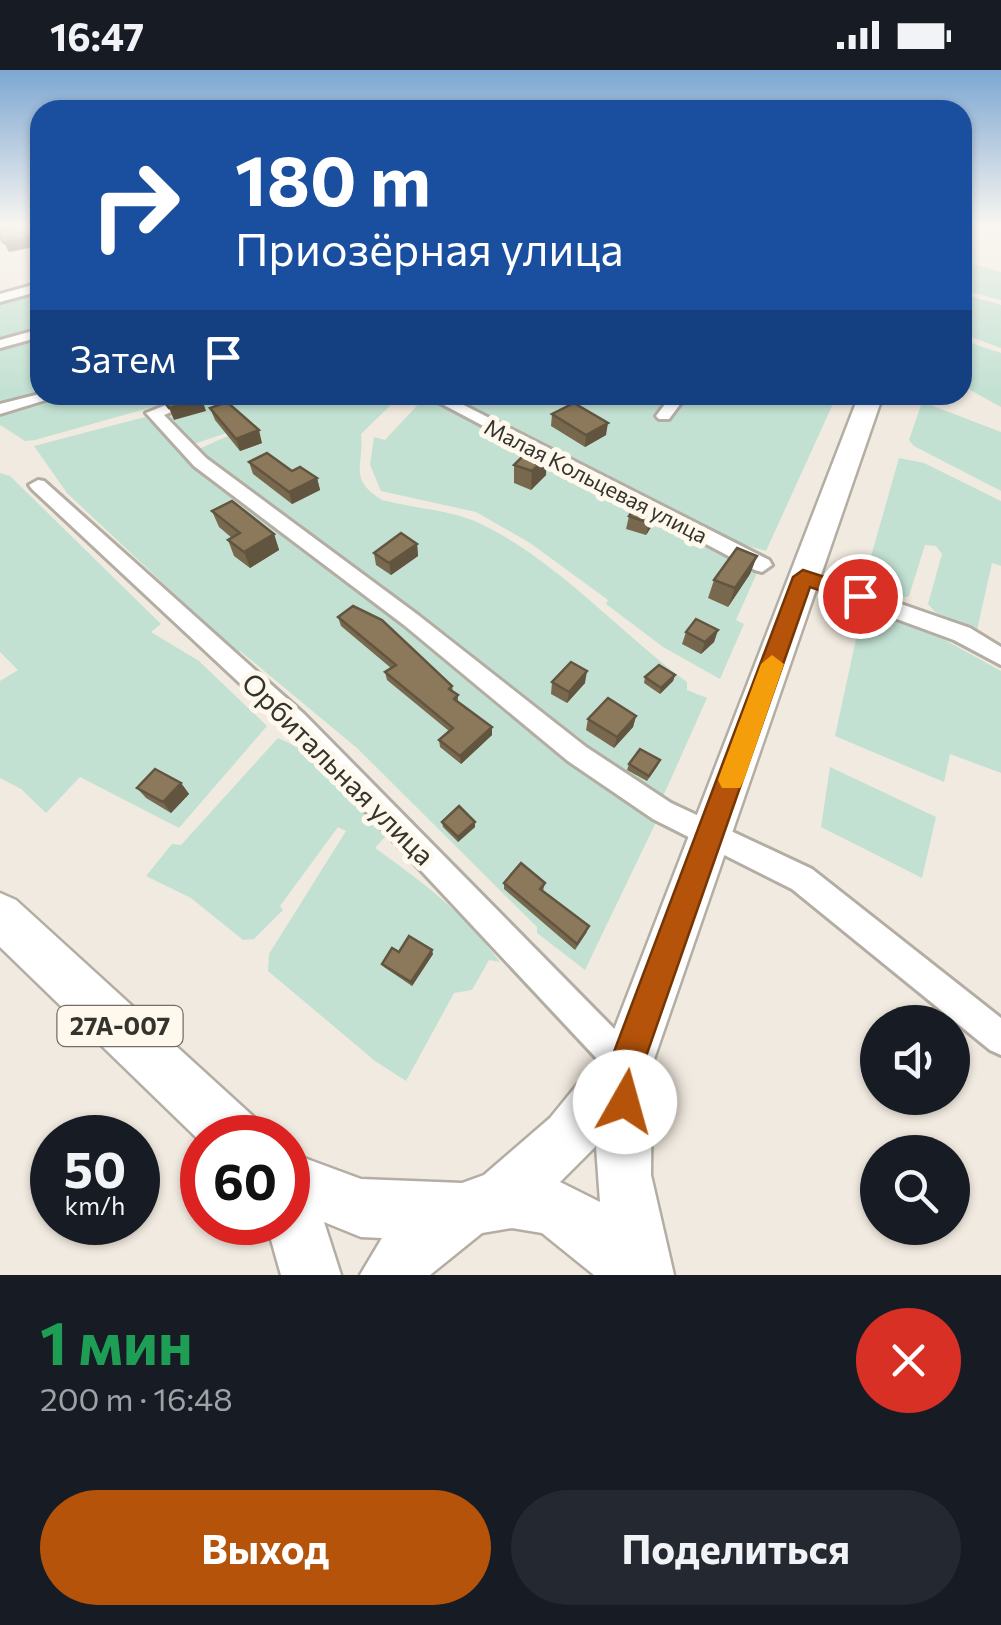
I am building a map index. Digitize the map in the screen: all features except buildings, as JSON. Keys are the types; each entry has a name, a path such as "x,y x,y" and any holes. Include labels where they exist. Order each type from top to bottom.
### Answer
{"main road":[{"path":"390,1275 396,1265 570,1137 626,1065 712,834 816,583 868,405"},
{"name":"27А-007","path":"0,916 212,1115"},
{"path":"626,1065 622,1175 644,1275"},
{"path":"310,1188 361,1208 531,1201 570,1213 612,1247 633,1275"},
{"path":"302,1245 311,1275"}],"street":[{"path":"0,298 30,290"},
{"path":"0,344 30,336"},
{"path":"0,409 30,401"},
{"path":"175,405 154,412 200,462 411,620 577,754 662,811 802,879 1001,1039"},
{"name":"Малая Кольцевая улица","path":"451,405 762,565"},
{"path":"664,416 672,405"},
{"name":"Орбитальная улица","path":"38,485 296,721 626,1065"},
{"path":"816,583 962,634 1001,656"}],"green space":[{"path":"972,283 1001,283 1001,300 972,292"},
{"path":"30,292 30,335 0,343 0,300"},
{"path":"972,297 1001,305 1001,348 972,337"},
{"path":"30,338 30,398 0,406 0,346"},
{"path":"972,343 1001,353 1001,407 972,391"},
{"path":"30,405 159,405 25,441 0,425 0,413"},
{"path":"182,405 391,405 361,434 361,479 371,492 382,500 468,519 508,538 561,576 687,682 687,690 707,698 661,801 587,752 389,591 219,469 199,449 259,422 194,444 164,411"},
{"path":"418,405 438,405 760,566 736,620 744,624 720,679 663,647 606,604 608,600 530,543 476,512 381,491 370,465 374,437 385,440"},
{"path":"469,405 665,405 659,413 653,412 665,421 678,405 832,405 766,551 728,540"},
{"path":"921,405 931,405 1001,432 1001,491 914,446 909,440"},
{"path":"145,417 218,485 387,608 520,719 658,818 585,970 537,933 537,927 357,748 240,651 237,653 67,493 34,446"},
{"path":"899,458 924,463 1001,501 1001,566 992,563 977,630 935,612 928,604 942,554 936,546 925,545 909,596 885,595 864,581"},
{"path":"0,473 10,476 161,624 151,632 199,661 267,726 179,828 80,777 46,813 21,789 0,778 0,681 18,670 0,652"},
{"path":"878,612 945,640 1001,671 1001,773 950,754 944,782 835,736 861,616"},
{"path":"278,738 300,748 386,836 375,848 442,899 500,962 489,960 472,990 454,993 406,1081 375,1061 268,971 269,954 346,831 338,827 280,906 283,910 254,939 243,940 191,898 146,876 172,844 181,845"},
{"path":"830,767 936,817 922,878 821,827"}],"slow traffic":[{"path":"731,780 772,664"}],"route":[{"path":"625,1102 626,1065 803,577 828,589 860,596"}]}
